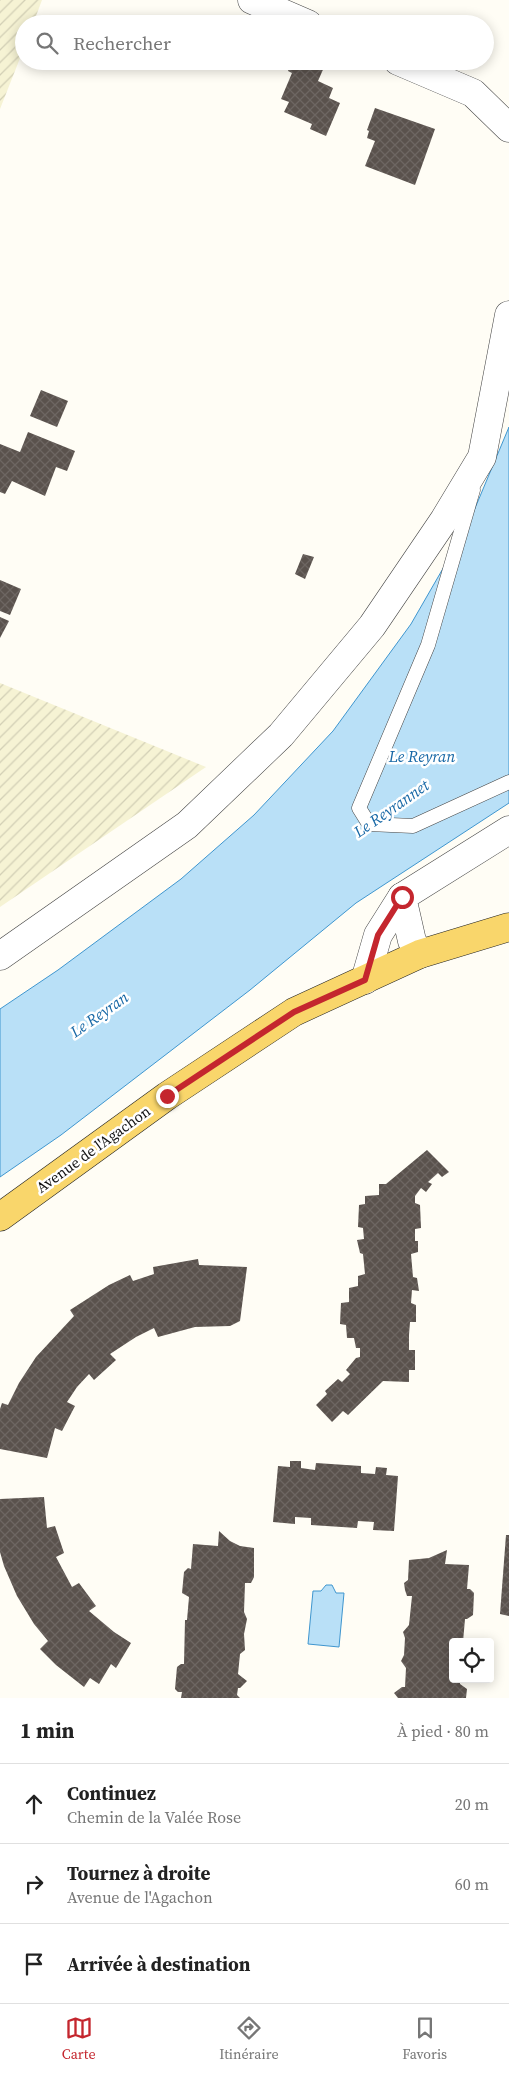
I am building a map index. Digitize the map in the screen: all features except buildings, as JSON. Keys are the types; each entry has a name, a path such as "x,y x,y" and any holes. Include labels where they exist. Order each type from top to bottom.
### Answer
{"main road":[{"name":"Avenue de l'Agachon","path":"0,1217 167,1096 294,1012 420,954 509,927"}],"street":[{"path":"252,0 287,15"},
{"path":"419,70 472,92 509,128"},
{"path":"0,956 187,826 281,735 372,626 444,520 482,457 509,315"},
{"path":"365,980 378,935 402,897 509,830"},
{"path":"402,897 412,941 420,954"}],"lane":[{"path":"482,457 428,645 359,808 369,824 413,826 509,782"}],"shaded area":[{"path":"0,0 42,0 36,15 15,15 15,70 0,109"},
{"path":"0,683 206,767 0,907"}],"water":[{"name":"Le Reyran","path":"509,427 509,803 356,903 250,990 61,1135 0,1177 0,1009 58,970 181,879 254,815 333,731 411,624 468,525"},
{"path":"326,1585 332,1585 336,1593 344,1593 339,1647 308,1644 313,1591 321,1591"}],"route":[{"path":"167,1096 294,1012 365,980 378,935 402,897"}],"water label":[{"name":"Le Reyrannet","path":"391,808"}]}
